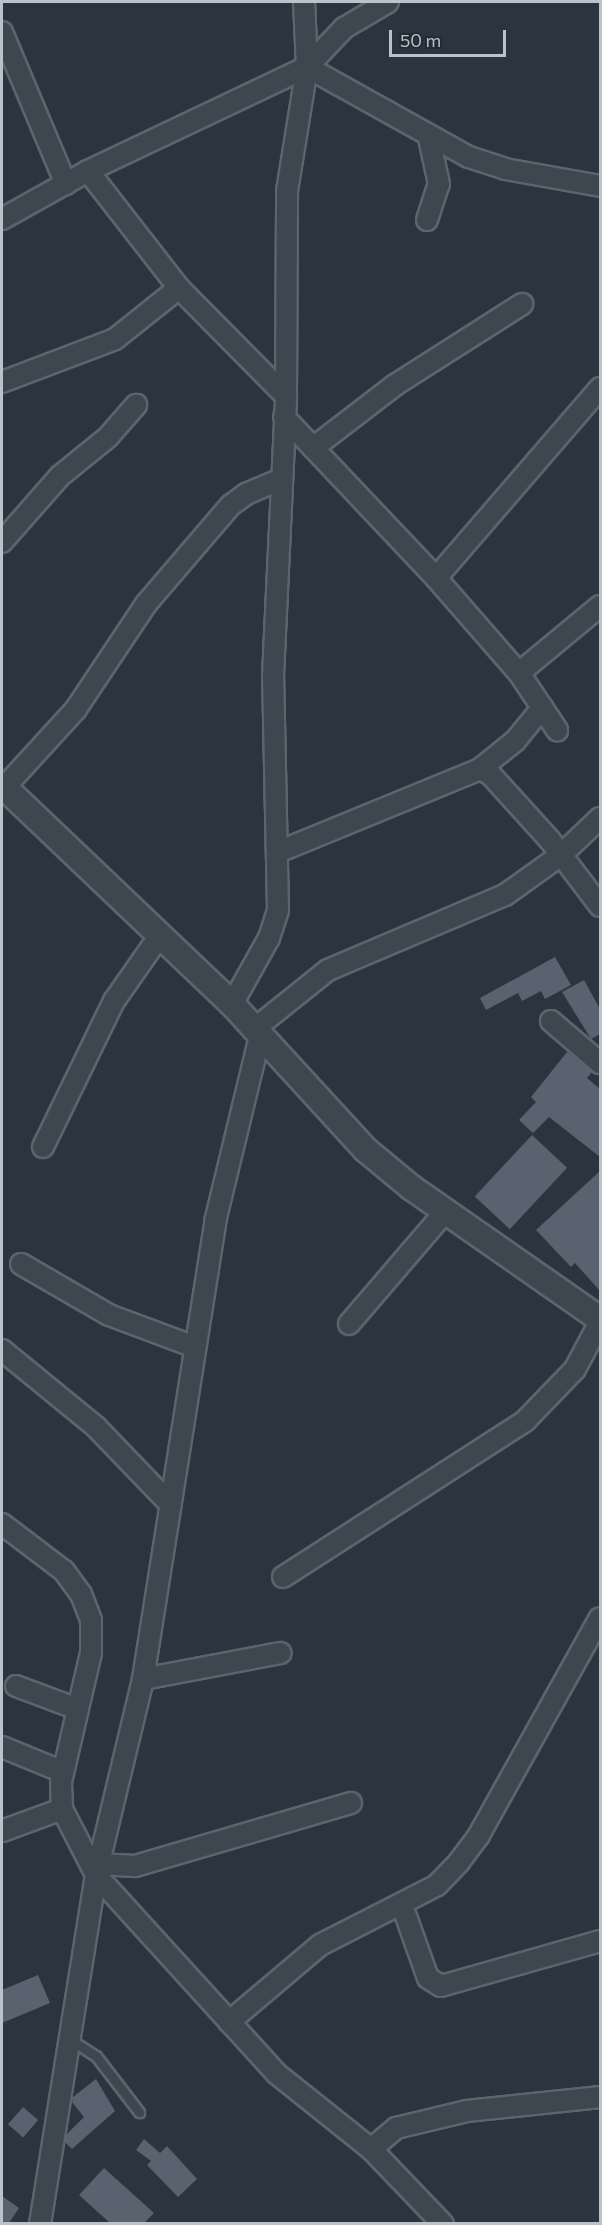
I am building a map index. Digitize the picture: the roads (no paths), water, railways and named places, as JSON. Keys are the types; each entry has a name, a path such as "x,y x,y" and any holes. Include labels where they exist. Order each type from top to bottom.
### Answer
{"street":[{"path":"232,1004 269,938 278,910 273,676 286,396 287,191 307,67 304,2"},
{"path":"2,219 88,171 307,67 344,28 388,2"},
{"path":"2,36 66,184"},
{"path":"307,67 429,138 505,170 600,186"},
{"path":"427,220 439,184 429,138"},
{"path":"88,171 179,288 286,396"},
{"path":"2,382 115,339 179,288"},
{"path":"313,448 395,386 522,304"},
{"path":"436,578 600,388"},
{"path":"2,542 60,476 108,437 136,405"},
{"path":"284,417 436,578 519,673 557,730"},
{"path":"281,479 246,494 231,505 146,604 76,709 2,787 161,934 232,1004 366,1150 445,1212 600,1321 575,1369 525,1421 283,1577"},
{"path":"519,673 600,606"},
{"path":"278,852 480,769 515,741 542,708"},
{"path":"480,769 490,774 561,855 600,906"},
{"path":"45,2222 97,1870 143,1679 223,1179 257,1033 328,970 484,906 561,855 600,818"},
{"path":"43,1147 114,1001 161,934"},
{"path":"551,1021 600,1063"},
{"path":"349,1324 445,1212"},
{"path":"21,1264 109,1315 195,1347"},
{"path":"2,1350 96,1427 171,1505"},
{"path":"2,1524 64,1571 81,1594 90,1620 91,1653 63,1772 62,1809 97,1870 228,2022 277,2074 371,2149 443,2223"},
{"path":"228,2022 320,1945 436,1886 479,1835 600,1618"},
{"path":"143,1679 281,1653"},
{"path":"15,1686 78,1709"},
{"path":"2,1747 63,1772"},
{"path":"97,1870 135,1866 351,1803"},
{"path":"2,1831 62,1809"},
{"path":"402,1905 428,1978 441,1986 600,1941"},
{"path":"371,2149 396,2128 467,2111 600,2097"}],"lane":[{"path":"71,2040 96,2056 139,2112"}]}
